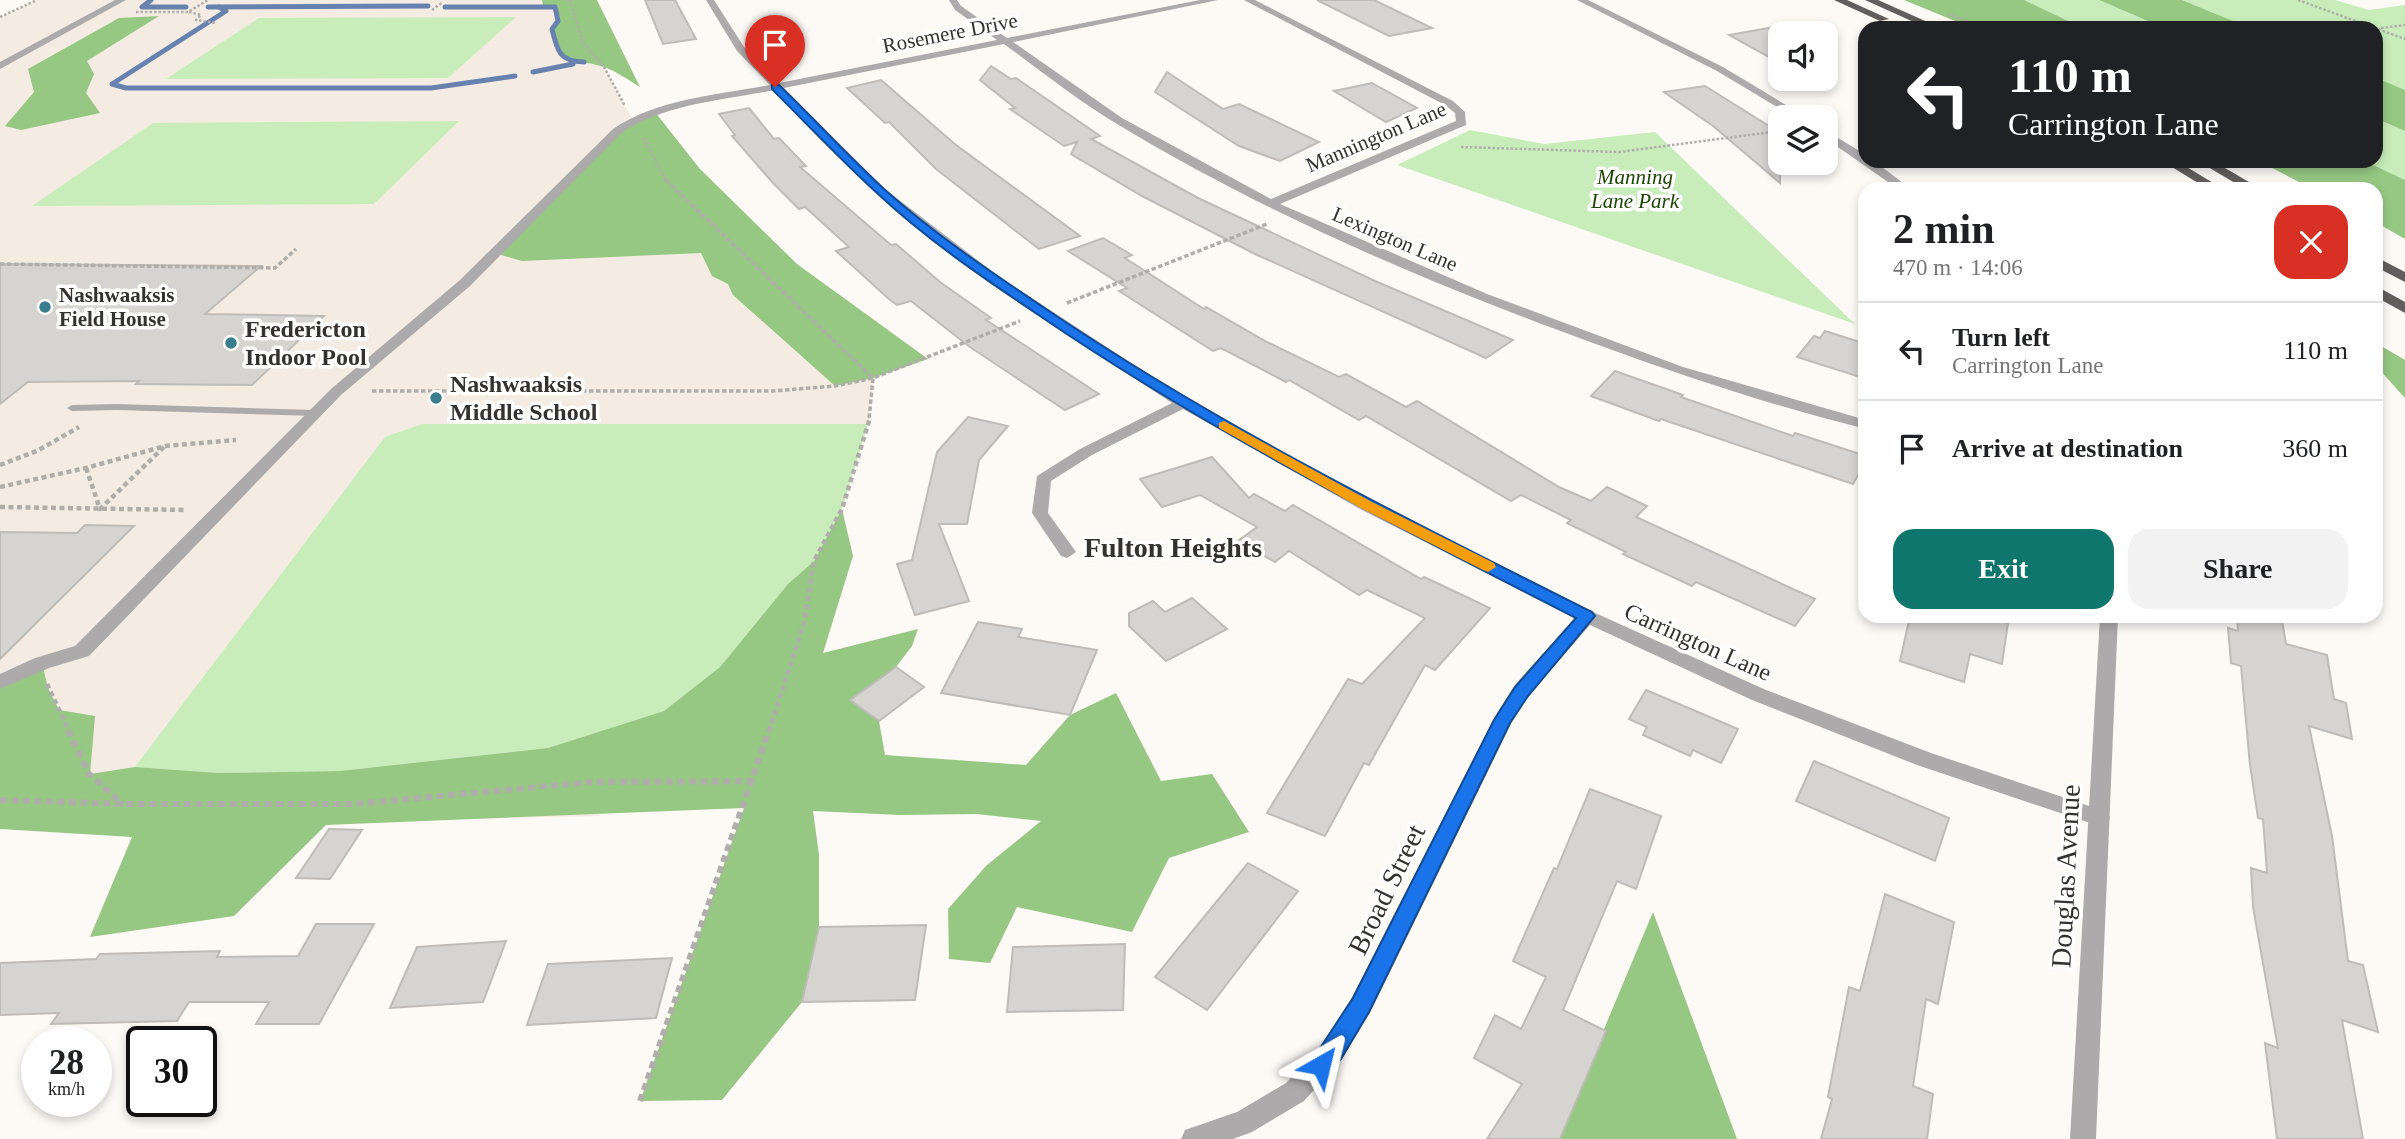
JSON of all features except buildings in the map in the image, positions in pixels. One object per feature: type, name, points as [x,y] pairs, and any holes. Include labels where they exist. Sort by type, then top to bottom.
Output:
[{"type":"highway","points":[[1839,0],[1889,21]]},
{"type":"highway","points":[[1870,0],[1920,21]]},
{"type":"highway","points":[[2180,168],[2205,182]]},
{"type":"highway","points":[[2217,168],[2242,182]]},
{"type":"highway","points":[[2383,265],[2405,278]]},
{"type":"highway","points":[[2383,295],[2405,309]]},
{"type":"street","points":[[0,66],[122,0]]},
{"type":"street","name":"Carrington Lane","points":[[710,0],[740,49],[881,191],[932,234],[1042,312],[1183,403],[1366,505],[1587,616],[1759,695],[1924,759],[2099,818]]},
{"type":"street","name":"Lexington Lane","points":[[953,0],[958,8],[1118,120],[1192,164],[1291,214],[1482,296],[1678,370],[1858,423]]},
{"type":"street","name":"Rosemere Drive","points":[[633,120],[666,109],[1214,0]]},
{"type":"street","name":"Mannington Lane","points":[[1248,0],[1449,103],[1460,112],[1462,122],[1270,204]]},
{"type":"street","points":[[1581,0],[1720,69],[1781,105]]},
{"type":"street","points":[[0,682],[42,663],[82,651],[316,413],[464,282],[617,131],[633,120]]},
{"type":"street","points":[[1838,142],[1858,156]]},
{"type":"street","points":[[1876,168],[1895,182]]},
{"type":"street","points":[[1067,552],[1040,513],[1043,479],[1086,452],[1183,403]]},
{"type":"street","name":"Broad Street","points":[[1194,1139],[1243,1122],[1295,1092],[1333,1051],[1361,1005],[1503,720],[1521,691],[1587,616]]},
{"type":"street","name":"Douglas Avenue","points":[[2083,1139],[2109,623]]},
{"type":"lane","points":[[72,408],[316,413]]},
{"type":"path","points":[[0,17],[37,0]]},
{"type":"path","points":[[188,12],[208,0]]},
{"type":"path","points":[[570,0],[583,43],[604,67],[667,182],[873,379]]},
{"type":"path","points":[[2298,0],[2358,21]]},
{"type":"path","points":[[432,10],[443,2]]},
{"type":"path","points":[[136,12],[188,12],[201,15],[196,20],[201,23],[214,23]]},
{"type":"path","points":[[2383,28],[2405,26]]},
{"type":"path","points":[[2383,30],[2405,39]]},
{"type":"path","points":[[1425,140],[1451,146],[1619,152],[1768,133]]},
{"type":"path","points":[[370,391],[773,391],[835,386],[873,379],[1291,214]]},
{"type":"path","points":[[0,264],[275,268],[296,249]]},
{"type":"path","points":[[640,1101],[754,781],[804,623],[814,561],[842,509],[868,424],[873,379]]},
{"type":"path","points":[[0,465],[37,451],[84,424]]},
{"type":"path","points":[[0,487],[86,468],[165,446],[236,440]]},
{"type":"path","points":[[100,509],[165,446]]},
{"type":"path","points":[[86,468],[100,509]]},
{"type":"path","points":[[0,508],[195,510]]},
{"type":"path","points":[[42,663],[48,688],[89,775],[123,804]]},
{"type":"path","points":[[0,800],[123,804],[354,804],[592,782],[754,781]]},
{"type":"shaded area","name":"Nashwaaksis Middle School","points":[[37,0],[570,0],[583,43],[604,67],[667,182],[873,378],[870,417],[842,509],[599,816],[0,829],[0,17]]},
{"type":"green space","points":[[542,0],[597,0],[640,87],[606,68],[563,57],[552,29],[558,21],[555,7],[543,5]]},
{"type":"green space","points":[[1904,0],[2024,0],[2068,21],[1955,21]]},
{"type":"green space","points":[[2024,0],[2099,0],[2148,21],[2068,21]]},
{"type":"green space","points":[[2099,0],[2182,0],[2233,21],[2148,21]]},
{"type":"green space","points":[[2182,0],[2335,0],[2369,10],[2405,5],[2405,90],[2383,81],[2383,21],[2232,21]]},
{"type":"green space","points":[[159,16],[87,61],[94,74],[86,93],[100,113],[21,130],[5,126],[34,92],[28,69],[119,18]]},
{"type":"green space","points":[[516,17],[448,78],[166,79],[259,18]]},
{"type":"green space","points":[[2383,81],[2405,90],[2405,131],[2383,122]]},
{"type":"green space","points":[[655,112],[700,169],[797,264],[928,359],[873,378],[835,386],[733,295],[728,284],[712,276],[701,253],[522,261],[494,253],[617,131]]},
{"type":"green space","points":[[459,121],[374,204],[32,206],[153,123]]},
{"type":"green space","points":[[2383,122],[2405,131],[2405,180],[2380,168],[2383,168]]},
{"type":"green space","name":"Manning Lane Park","points":[[1470,130],[1544,144],[1655,132],[1855,324],[1397,165]]},
{"type":"green space","points":[[2272,168],[2380,168],[2405,180],[2405,239],[2383,226],[2383,182],[2299,182]]},
{"type":"green space","points":[[2383,347],[2405,360],[2405,398],[2383,374]]},
{"type":"green space","points":[[422,424],[868,424],[842,509],[814,561],[788,584],[720,667],[664,711],[548,748],[340,771],[218,773],[135,767],[385,437]]},
{"type":"green space","points":[[842,509],[853,556],[823,653],[918,629],[912,646],[896,667],[879,721],[885,755],[1026,765],[1070,715],[1116,693],[1161,781],[1212,774],[1249,832],[1169,858],[1132,932],[1017,907],[990,963],[949,959],[948,909],[986,866],[1041,821],[976,814],[900,815],[813,811],[819,855],[819,927],[802,1002],[722,1100],[640,1101],[744,808],[326,825],[234,916],[90,937],[132,837],[0,829],[0,682],[42,663],[48,688],[59,710],[95,716],[90,774],[135,767],[218,773],[340,771],[548,748],[664,711],[720,667],[788,584],[814,561]]},
{"type":"green space","points":[[1653,912],[1737,1139],[1558,1139]]},
{"type":"waterway","points":[[151,0],[142,7],[186,7]]},
{"type":"waterway","points":[[208,7],[428,6]]},
{"type":"waterway","points":[[219,7],[226,11],[112,84],[126,88],[431,88],[515,76]]},
{"type":"waterway","points":[[445,7],[555,7],[558,21],[552,29],[558,49],[570,60],[584,62]]},
{"type":"waterway","points":[[533,72],[573,64]]},
{"type":"slow traffic","points":[[1224,426],[1366,505],[1488,567]]},
{"type":"place","name":"Nashwaaksis Field House","points":[[45,307]]},
{"type":"place","name":"Fredericton Indoor Pool","points":[[231,343]]},
{"type":"place","name":"Nashwaaksis Middle School","points":[[436,398]]},
{"type":"district","name":"Fulton Heights","points":[[1173,547]]},
{"type":"route","points":[[775,87],[881,191],[915,220],[993,279],[1071,332],[1183,403],[1366,505],[1587,616],[1521,691],[1503,720],[1361,1005],[1333,1051],[1321,1065]]}]
